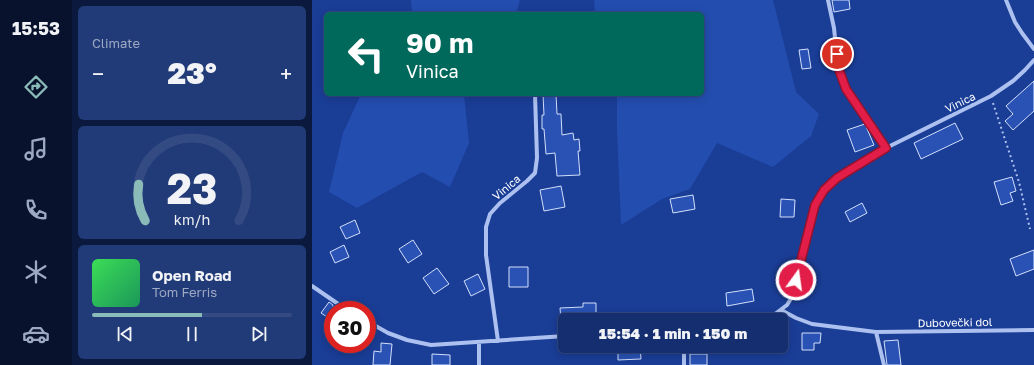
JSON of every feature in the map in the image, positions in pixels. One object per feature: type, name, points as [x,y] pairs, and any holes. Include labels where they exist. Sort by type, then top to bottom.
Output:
[{"type":"street","points":[[828,0],[834,28],[838,67],[846,89],[886,148]]},
{"type":"street","points":[[1006,0],[1015,22],[1034,50]]},
{"type":"street","name":"Vinica","points":[[776,313],[787,305],[792,296],[815,205],[824,190],[837,178],[853,167],[886,148],[991,96],[1013,82],[1034,60]]},
{"type":"street","name":"Vinica","points":[[498,341],[486,255],[486,227],[490,214],[500,202],[527,181],[535,172],[537,158],[535,96]]},
{"type":"street","points":[[312,286],[334,301]]},
{"type":"street","name":"Dubovečki dol","points":[[781,310],[812,324],[876,332],[1034,330]]},
{"type":"street","points":[[376,326],[388,333],[407,340],[431,345],[558,337]]},
{"type":"street","points":[[876,332],[884,365]]},
{"type":"street","points":[[479,342],[479,365]]},
{"type":"street","points":[[684,353],[684,365]]},
{"type":"path","points":[[991,96],[1019,182],[1030,229]]},
{"type":"shaded area","points":[[411,0],[520,0],[517,12],[412,12]]},
{"type":"shaded area","points":[[594,0],[773,0],[796,92],[819,114],[811,136],[773,167],[717,143],[690,189],[662,199],[621,225],[617,96],[704,96],[704,12],[595,12]]},
{"type":"shaded area","points":[[360,96],[464,96],[469,143],[450,187],[422,172],[357,208],[329,192],[343,133]]},
{"type":"building","points":[[832,0],[849,0],[850,9],[834,12]]},
{"type":"building","points":[[808,49],[811,68],[802,69],[799,50]]},
{"type":"building","points":[[1034,81],[1034,111],[1013,130],[1005,121],[1013,114],[1006,106]]},
{"type":"building","points":[[543,96],[556,96],[557,114],[561,114],[562,135],[573,133],[574,140],[579,139],[580,151],[578,151],[580,175],[557,176],[555,153],[546,154],[544,129],[542,129],[542,115],[544,115]]},
{"type":"building","points":[[955,123],[963,139],[921,159],[914,143]]},
{"type":"building","points":[[865,124],[874,145],[855,152],[847,130]]},
{"type":"building","points":[[1012,177],[1016,191],[1010,193],[1013,201],[1001,205],[994,182]]},
{"type":"building","points":[[561,186],[565,207],[544,211],[540,190]]},
{"type":"building","points":[[693,195],[695,209],[673,213],[670,199]]},
{"type":"building","points":[[781,199],[795,200],[794,217],[780,217]]},
{"type":"building","points":[[862,203],[867,213],[850,222],[845,212]]},
{"type":"building","points":[[355,220],[360,233],[346,239],[340,227]]},
{"type":"building","points":[[413,240],[422,254],[408,263],[399,249]]},
{"type":"building","points":[[344,245],[349,257],[335,263],[330,252]]},
{"type":"building","points":[[1034,250],[1034,269],[1016,276],[1010,259]]},
{"type":"building","points":[[509,267],[528,267],[528,287],[509,287]]},
{"type":"building","points":[[437,268],[449,284],[434,294],[423,278]]},
{"type":"building","points":[[478,274],[485,289],[471,296],[464,281]]},
{"type":"building","points":[[752,289],[754,301],[727,306],[726,293]]},
{"type":"building","points":[[583,303],[596,303],[596,313],[560,313],[560,308],[583,307]]},
{"type":"building","points":[[802,333],[821,333],[820,343],[814,343],[814,350],[802,350]]},
{"type":"building","points":[[898,340],[901,365],[887,365],[884,341]]},
{"type":"building","points":[[381,343],[392,344],[390,365],[373,365],[374,353],[376,353],[376,351],[381,352]]},
{"type":"building","points":[[618,353],[641,353],[641,359],[618,360]]},
{"type":"building","points":[[432,354],[450,355],[450,365],[432,365]]},
{"type":"building","points":[[690,354],[707,354],[707,365],[690,365]]},
{"type":"route","points":[[796,280],[815,205],[824,190],[837,178],[853,167],[886,148],[846,89],[838,67],[837,54]]}]
